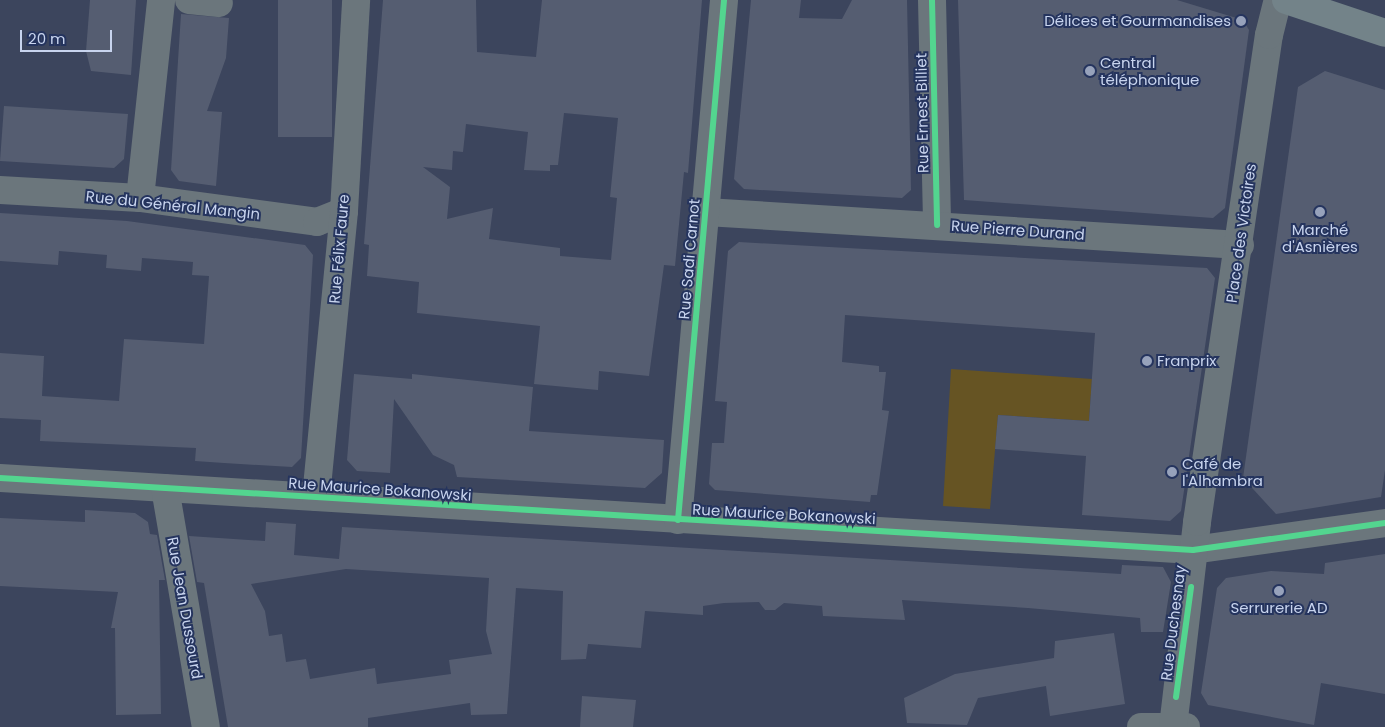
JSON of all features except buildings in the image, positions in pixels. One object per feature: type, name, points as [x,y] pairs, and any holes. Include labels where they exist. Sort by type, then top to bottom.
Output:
[{"type":"main road","points":[[1286,0],[1385,33]]},
{"type":"street","points":[[140,198],[161,0]]},
{"type":"street","points":[[189,0],[219,3]]},
{"type":"street","name":"Rue Félix Faure","points":[[316,497],[344,211],[356,0]]},
{"type":"street","name":"Rue Sadi Carnot","points":[[678,520],[724,0]]},
{"type":"street","name":"Rue Ernest Billiet","points":[[932,0],[937,225]]},
{"type":"street","name":"Place des Victoires","points":[[1205,467],[1240,245],[1269,35],[1278,0]]},
{"type":"street","name":"Rue du Général Mangin","points":[[0,190],[140,198],[317,222],[344,211]]},
{"type":"street","name":"Rue Pierre Durand","points":[[706,212],[1240,245]]},
{"type":"street","name":"Rue Duchesnay","points":[[1173,727],[1193,550],[1205,467]]},
{"type":"street","name":"Rue Maurice Bokanowski","points":[[0,478],[1193,550],[1385,524]]},
{"type":"street","name":"Rue Jean Dussourd","points":[[165,488],[206,727]]},
{"type":"street","points":[[1141,727],[1186,727]]},
{"type":"shaded area","points":[[951,369],[1092,379],[1089,421],[998,415],[990,509],[943,506]]},
{"type":"cycle path","points":[[678,520],[724,0]]},
{"type":"cycle path","points":[[932,0],[937,225]]},
{"type":"cycle path","points":[[0,478],[1193,550],[1385,523]]},
{"type":"cycle path","points":[[1176,697],[1191,587]]},
{"type":"place","name":"Délices et Gourmandises","points":[[1241,21]]},
{"type":"place","name":"Central téléphonique","points":[[1090,71]]},
{"type":"place","name":"Marché d'Asnières","points":[[1320,212]]},
{"type":"place","name":"Franprix","points":[[1147,361]]},
{"type":"place","name":"Café de l'Alhambra","points":[[1172,472]]},
{"type":"place","name":"Serrurerie AD","points":[[1279,591]]}]
